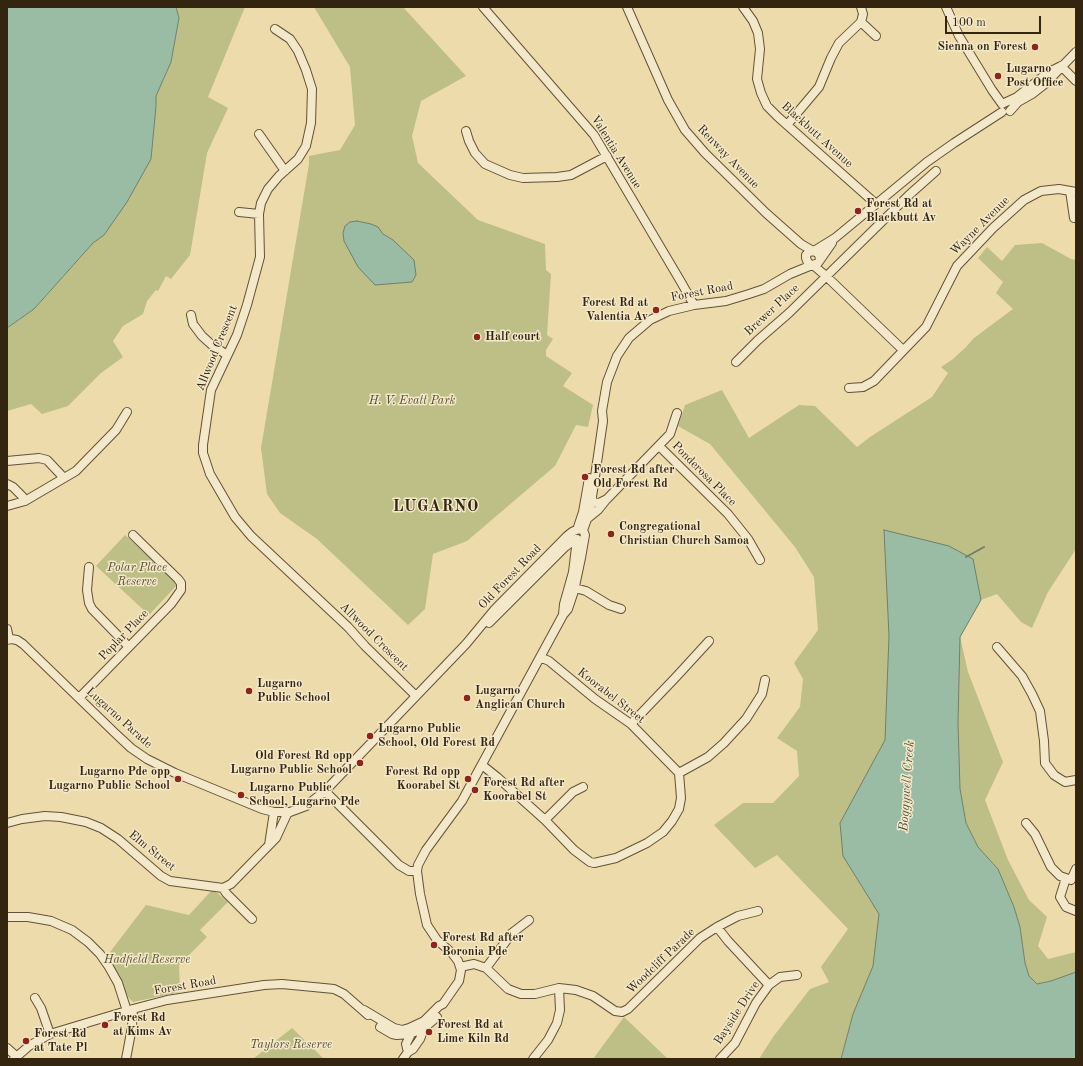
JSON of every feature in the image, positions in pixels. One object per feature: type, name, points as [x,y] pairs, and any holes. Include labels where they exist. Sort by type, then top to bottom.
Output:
[{"type":"street","name":"Valentia Avenue","points":[[483,7],[594,135],[694,305]]},
{"type":"street","name":"Renway Avenue","points":[[626,7],[668,100],[685,130],[705,154],[810,254]]},
{"type":"street","name":"Blackbutt Avenue","points":[[743,7],[753,21],[758,33],[760,49],[757,79],[761,93],[772,112],[876,204]]},
{"type":"street","points":[[787,125],[820,87],[830,58],[839,43],[861,22],[863,14],[861,7]]},
{"type":"street","points":[[946,7],[959,36],[992,90],[1005,107]]},
{"type":"street","points":[[861,22],[876,36]]},
{"type":"street","name":"Allwood Crescent","points":[[275,29],[290,39],[298,51],[312,89],[311,123],[306,146],[298,159],[279,176],[268,189],[261,203],[259,214],[260,257],[240,327],[211,390],[202,445],[203,453],[210,474],[235,517],[251,536],[348,627],[364,646],[416,696]]},
{"type":"street","name":"Forest Road","points":[[790,274],[810,254],[836,238],[936,156],[1005,107],[1032,94],[1042,87],[1076,52]]},
{"type":"street","points":[[1062,66],[1076,81]]},
{"type":"street","points":[[466,131],[475,153],[484,164],[493,169],[523,178],[571,175],[607,156]]},
{"type":"street","points":[[259,134],[285,171]]},
{"type":"street","points":[[826,276],[909,195],[936,172]]},
{"type":"street","name":"Wayne Avenue","points":[[849,388],[863,387],[874,381],[926,327],[957,266],[993,228],[1024,200],[1040,191],[1059,189],[1073,192],[1074,218]]},
{"type":"street","points":[[239,212],[259,214]]},
{"type":"street","name":"Forest Road","points":[[417,871],[423,854],[459,805],[563,614],[570,605],[581,563],[579,534],[587,519],[597,421],[602,411],[612,366],[619,352],[629,338],[645,324],[656,317],[669,311],[694,305],[726,301],[770,286],[790,274],[816,263],[836,238]]},
{"type":"street","points":[[816,263],[819,254],[810,254],[808,262],[816,263],[826,276],[903,350]]},
{"type":"street","name":"Brewer Place","points":[[736,362],[826,276]]},
{"type":"street","points":[[191,315],[193,324],[202,336],[227,355]]},
{"type":"street","points":[[7,506],[25,501],[76,471],[116,430],[127,412]]},
{"type":"street","name":"Ponderosa Place","points":[[587,519],[598,510],[670,434],[677,413]]},
{"type":"street","name":"Ponderosa Place","points":[[659,446],[728,514],[748,539],[760,560]]},
{"type":"street","points":[[7,461],[39,458],[47,460],[64,478]]},
{"type":"street","points":[[7,484],[13,487],[25,501]]},
{"type":"street","points":[[588,502],[601,502],[607,499]]},
{"type":"street","name":"Forest Road","points":[[563,614],[564,604],[573,572],[583,512],[588,502]]},
{"type":"street","name":"Old Forest Road","points":[[466,644],[500,614],[562,549],[579,534]]},
{"type":"street","name":"Old Forest Road","points":[[274,812],[288,812],[306,806],[325,791],[466,644],[495,609],[567,536],[579,534]]},
{"type":"street","name":"Poplar Place","points":[[79,698],[176,599],[184,587],[178,579],[133,535]]},
{"type":"street","name":"Old Forest Road","points":[[562,549],[569,550],[575,554]]},
{"type":"street","points":[[89,567],[87,590],[89,603],[92,609],[129,647]]},
{"type":"street","points":[[575,588],[588,592],[609,605],[621,609]]},
{"type":"street","points":[[7,629],[8,640]]},
{"type":"street","name":"Lugarno Parade","points":[[8,640],[17,640],[23,644],[131,748],[156,764],[220,792],[274,812]]},
{"type":"street","points":[[630,724],[709,641]]},
{"type":"street","points":[[997,647],[1022,676],[1040,711],[1045,763],[1054,775],[1064,782],[1076,780]]},
{"type":"street","name":"Koorabel Street","points":[[540,657],[549,661],[595,699],[630,724],[679,773]]},
{"type":"street","points":[[482,765],[545,820],[574,850],[590,862],[594,863],[609,860],[647,843],[668,827],[679,809],[681,798],[679,773],[708,757],[724,743],[756,705],[762,694],[765,680]]},
{"type":"street","points":[[545,820],[573,792],[583,787]]},
{"type":"street","points":[[325,791],[401,867],[409,871],[417,871],[424,912],[429,929],[436,940],[457,958],[460,967],[474,964],[486,968],[508,989],[521,994],[535,994],[560,988],[560,1010],[555,1028],[548,1040],[533,1059]]},
{"type":"street","points":[[269,845],[274,812]]},
{"type":"street","points":[[252,919],[226,893],[223,888],[231,884],[276,838],[288,812]]},
{"type":"street","name":"Elm Street","points":[[7,823],[22,819],[46,816],[62,817],[86,822],[101,828],[118,839],[160,876],[170,881],[223,888]]},
{"type":"street","points":[[1026,823],[1035,834],[1050,867],[1060,876],[1071,880],[1076,869]]},
{"type":"street","points":[[1066,878],[1060,897],[1066,907],[1076,911]]},
{"type":"street","name":"Woodcliff Parade","points":[[560,988],[583,991],[615,1011],[626,1011],[700,938],[738,916],[758,911]]},
{"type":"street","points":[[7,917],[28,917],[51,921],[72,930],[88,942],[100,954],[110,967],[130,1010],[132,1027],[126,1059]]},
{"type":"street","points":[[486,968],[512,933],[529,920]]},
{"type":"street","points":[[717,927],[728,941],[770,985]]},
{"type":"street","name":"Forest Road","points":[[15,1058],[32,1044],[50,1034],[130,1010],[167,1000],[278,984],[334,989],[344,994],[364,1010],[394,1028],[402,1030],[432,1022],[439,1015],[443,1009],[443,1004],[459,981],[461,974],[460,967]]},
{"type":"street","name":"Bayside Drive","points":[[720,1059],[734,1043],[756,1003],[770,985],[780,977],[797,975]]},
{"type":"street","points":[[35,998],[42,1008],[50,1034]]},
{"type":"street","name":"Forest Road","points":[[364,1010],[372,1020],[392,1034],[411,1034],[420,1026]]},
{"type":"street","points":[[403,1059],[420,1039],[420,1026]]},
{"type":"street","points":[[408,1052],[406,1044],[411,1034]]},
{"type":"street","points":[[7,1048],[15,1058]]},
{"type":"green space","points":[[176,7],[245,7],[208,97],[228,108],[207,153],[190,255],[171,279],[166,276],[158,291],[156,290],[147,301],[143,314],[123,326],[113,341],[123,357],[101,373],[68,406],[42,414],[31,404],[7,411],[7,328],[34,309],[93,243],[104,235],[151,159],[156,96],[171,62],[179,18]]},
{"type":"green space","name":"H. V. Evatt Park","points":[[314,7],[403,7],[466,76],[421,101],[412,136],[418,163],[478,220],[545,244],[546,270],[551,274],[547,335],[553,339],[546,350],[546,356],[572,373],[563,386],[593,405],[588,427],[576,425],[555,466],[467,541],[433,554],[425,609],[408,625],[317,539],[280,513],[267,494],[261,448],[309,164],[309,156],[340,150],[355,125],[350,67]]},
{"type":"green space","points":[[1042,243],[1071,259],[1076,260],[1076,549],[1048,592],[1032,628],[1021,622],[997,594],[981,600],[960,637],[968,672],[1003,762],[985,800],[1008,860],[1029,900],[1047,917],[1038,946],[1048,959],[1076,952],[1076,972],[1051,981],[1036,984],[1029,976],[1025,963],[1020,927],[1014,907],[998,869],[978,847],[966,823],[960,789],[958,723],[895,926],[853,1014],[841,1059],[759,1059],[773,1037],[810,989],[829,982],[821,967],[848,929],[777,855],[755,868],[714,825],[743,803],[773,803],[799,776],[797,751],[777,738],[800,707],[803,679],[794,663],[818,630],[814,577],[795,547],[710,444],[678,426],[685,405],[722,390],[749,438],[799,405],[815,406],[857,447],[932,397],[948,373],[941,367],[953,359],[974,338],[1013,309],[996,293],[1003,282],[978,258],[987,247],[1002,261],[1015,245]]},
{"type":"green space","name":"Polar Place Reserve","points":[[125,535],[178,584],[149,615],[96,566]]},
{"type":"green space","name":"Hadfield Reserve","points":[[211,891],[216,892],[228,902],[200,930],[207,937],[179,965],[180,992],[133,1002],[128,997],[107,956],[146,905],[189,915]]},
{"type":"green space","points":[[624,1017],[668,1059],[593,1059]]},
{"type":"green space","name":"Taylors Reserve","points":[[292,1028],[324,1059],[253,1059]]},
{"type":"water","points":[[7,7],[176,7],[179,18],[171,62],[156,96],[151,159],[127,202],[104,235],[93,243],[34,309],[7,328]]},
{"type":"water","points":[[357,221],[378,227],[383,234],[393,240],[414,260],[416,275],[412,282],[375,285],[358,267],[344,241],[343,233],[345,226],[350,222]]},
{"type":"water","points":[[884,530],[949,546],[973,559],[981,600],[960,637],[958,723],[960,789],[966,823],[978,847],[998,869],[1014,907],[1020,927],[1025,963],[1029,976],[1037,984],[1051,981],[1076,972],[1076,1059],[841,1059],[853,1014],[873,966],[879,914],[843,856],[840,823],[885,740],[889,636]]},
{"type":"waterway","name":"Boggywell Creek","points":[[966,557],[984,547]]},
{"type":"place","name":"Sienna on Forest","points":[[1035,47]]},
{"type":"place","name":"Lugarno Post Office","points":[[998,76]]},
{"type":"place","name":"Forest Rd at Blackbutt Av","points":[[858,211]]},
{"type":"place","name":"Forest Rd at Valentia Av","points":[[656,310]]},
{"type":"place","name":"Half court","points":[[477,337]]},
{"type":"place","name":"Forest Rd after Old Forest Rd","points":[[585,477]]},
{"type":"place","name":"Congregational Christian Church Samoa","points":[[611,534]]},
{"type":"place","name":"Lugarno Public School","points":[[249,691]]},
{"type":"place","name":"Lugarno Anglican Church","points":[[467,698]]},
{"type":"place","name":"Lugarno Public School, Old Forest Rd","points":[[370,736]]},
{"type":"place","name":"Old Forest Rd opp Lugarno Public School","points":[[360,763]]},
{"type":"place","name":"Lugarno Pde opp Lugarno Public School","points":[[178,779]]},
{"type":"place","name":"Forest Rd opp Koorabel St","points":[[468,779]]},
{"type":"place","name":"Forest Rd after Koorabel St","points":[[475,790]]},
{"type":"place","name":"Lugarno Public School, Lugarno Pde","points":[[241,795]]},
{"type":"place","name":"Forest Rd after Boronia Pde","points":[[434,945]]},
{"type":"place","name":"Forest Rd at Kims Av","points":[[105,1025]]},
{"type":"place","name":"Forest Rd at Lime Kiln Rd","points":[[429,1032]]},
{"type":"place","name":"Forest Rd at Tate Pl","points":[[26,1041]]},
{"type":"district","name":"LUGARNO","points":[[436,507]]}]
